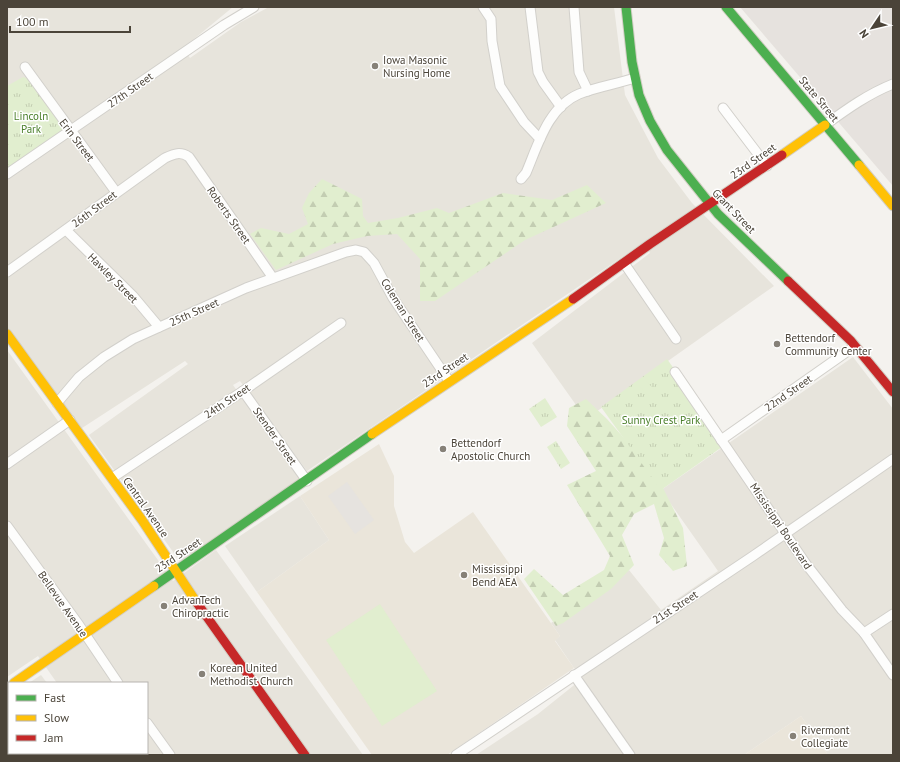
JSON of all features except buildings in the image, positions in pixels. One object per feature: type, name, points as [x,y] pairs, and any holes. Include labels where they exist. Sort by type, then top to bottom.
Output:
[{"type":"street","name":"27th Street","points":[[7,174],[71,132],[224,25],[254,7]]},
{"type":"street","points":[[483,7],[490,20],[500,86],[524,122],[540,139]]},
{"type":"street","points":[[530,7],[538,72],[543,82],[561,107]]},
{"type":"street","points":[[574,7],[579,72],[588,91]]},
{"type":"street","name":"Grant Street","points":[[626,7],[634,78],[643,106],[656,132],[710,205],[855,346],[893,392]]},
{"type":"street","name":"State Street","points":[[726,7],[893,206]]},
{"type":"street","name":"Erin Street","points":[[25,68],[116,192]]},
{"type":"street","points":[[521,179],[526,173],[551,117],[561,107],[577,95],[634,78]]},
{"type":"street","name":"23rd Street","points":[[15,682],[449,381],[767,166],[855,103],[876,91],[893,84]]},
{"type":"street","points":[[723,108],[767,166]]},
{"type":"street","name":"26th Street","points":[[7,272],[164,158],[184,153]]},
{"type":"street","name":"Roberts Street","points":[[184,153],[189,157],[273,278]]},
{"type":"street","name":"Hawley Street","points":[[66,230],[133,296],[159,327]]},
{"type":"street","name":"25th Street","points":[[57,403],[79,377],[104,357],[133,339],[246,288],[349,252]]},
{"type":"street","name":"Coleman Street","points":[[349,252],[364,252],[374,263],[393,298],[449,381]]},
{"type":"street","points":[[624,263],[676,339]]},
{"type":"street","name":"24th Street","points":[[112,478],[243,391],[341,323]]},
{"type":"street","name":"Central Avenue","points":[[7,334],[142,520],[175,572],[305,755]]},
{"type":"street","name":"22nd Street","points":[[721,440],[855,346]]},
{"type":"street","name":"Mississippi Boulevard","points":[[675,372],[822,584],[864,633],[893,675]]},
{"type":"street","name":"Stender Street","points":[[243,391],[307,481]]},
{"type":"street","points":[[7,464],[70,420]]},
{"type":"street","name":"21st Street","points":[[456,755],[893,459]]},
{"type":"street","name":"Bellevue Avenue","points":[[7,526],[117,682]]},
{"type":"street","points":[[864,633],[893,614]]},
{"type":"street","points":[[574,675],[630,755]]},
{"type":"street","points":[[148,724],[170,755]]},
{"type":"shaded area","points":[[7,7],[233,7],[183,48],[190,58],[241,22],[269,7],[614,7],[625,95],[658,158],[692,203],[774,286],[586,419],[532,343],[650,253],[644,242],[307,471],[240,381],[233,385],[300,478],[181,563],[89,435],[188,364],[185,361],[79,430],[7,329]]},
{"type":"shaded area","points":[[740,7],[893,7],[893,186]]},
{"type":"shaded area","points":[[7,350],[173,581],[216,550],[363,755],[107,755],[148,754],[148,682],[56,682],[38,656],[7,677]]},
{"type":"shaded area","points":[[853,357],[893,409],[893,755],[828,755],[801,716],[744,755],[476,755],[538,714],[583,678],[574,668],[555,640],[560,636],[551,623],[629,570],[661,610],[718,571],[661,490]]},
{"type":"shaded area","points":[[379,444],[394,476],[394,506],[405,542],[414,553],[473,512],[560,636],[555,641],[574,668],[447,755],[372,755],[257,592],[329,540],[300,496]]},
{"type":"shaded area","points":[[347,482],[374,520],[355,534],[328,496]]},
{"type":"shaded area","points":[[300,496],[329,540],[257,592],[225,546]]},
{"type":"shaded area","points":[[41,675],[46,682],[30,682]]},
{"type":"shaded area","name":"Rivermont Collegiate","points":[[801,716],[828,755],[744,755]]},
{"type":"shaded area","points":[[7,731],[8,754],[97,755],[7,755]]},
{"type":"green space","name":"Lincoln Park","points":[[23,77],[29,79],[63,125],[62,131],[7,169],[7,86]]},
{"type":"green space","points":[[322,179],[362,199],[363,216],[368,223],[398,218],[437,208],[449,213],[503,193],[552,200],[587,185],[606,203],[525,240],[435,301],[420,301],[420,259],[397,234],[367,236],[333,244],[276,270],[250,234],[261,228],[289,234],[308,224],[302,208],[309,193]]},
{"type":"green space","name":"Sunny Crest Park","points":[[667,359],[720,433],[722,447],[661,490],[601,407]]},
{"type":"green space","points":[[645,379],[656,392],[650,398],[639,385]]},
{"type":"green space","points":[[545,398],[557,417],[541,427],[529,409]]},
{"type":"green space","points":[[586,399],[607,419],[656,474],[683,528],[687,566],[673,571],[659,555],[664,538],[654,504],[634,514],[622,535],[634,565],[611,589],[563,623],[556,626],[524,579],[534,569],[563,595],[604,570],[610,556],[567,485],[596,471],[567,426],[569,408]]},
{"type":"green space","points":[[556,441],[570,463],[561,469],[547,447]]},
{"type":"green space","points":[[380,604],[437,691],[382,726],[326,640]]},
{"type":"traffic: fast","points":[[626,7],[632,62],[639,95],[650,121],[667,150],[718,214],[788,281]]},
{"type":"traffic: fast","points":[[726,7],[859,165]]},
{"type":"traffic: fast","points":[[154,586],[372,434]]},
{"type":"traffic: slow","points":[[782,155],[825,125]]},
{"type":"traffic: slow","points":[[859,165],[893,206]]},
{"type":"traffic: slow","points":[[372,434],[573,299]]},
{"type":"traffic: slow","points":[[7,334],[142,520],[197,603]]},
{"type":"traffic: slow","points":[[15,682],[154,586]]},
{"type":"traffic: jam","points":[[573,299],[650,244],[782,155]]},
{"type":"traffic: jam","points":[[788,281],[851,341],[893,392]]},
{"type":"traffic: jam","points":[[197,603],[305,755]]},
{"type":"place","name":"Iowa Masonic Nursing Home","points":[[375,66]]},
{"type":"place","name":"Bettendorf Community Center","points":[[777,344]]},
{"type":"place","name":"Bettendorf Apostolic Church","points":[[443,449]]},
{"type":"place","name":"Mississippi Bend AEA","points":[[464,575]]},
{"type":"place","name":"AdvanTech Chiropractic","points":[[164,606]]},
{"type":"place","name":"Korean United Methodist Church","points":[[202,674]]},
{"type":"place","name":"Rivermont Collegiate","points":[[793,736]]}]
